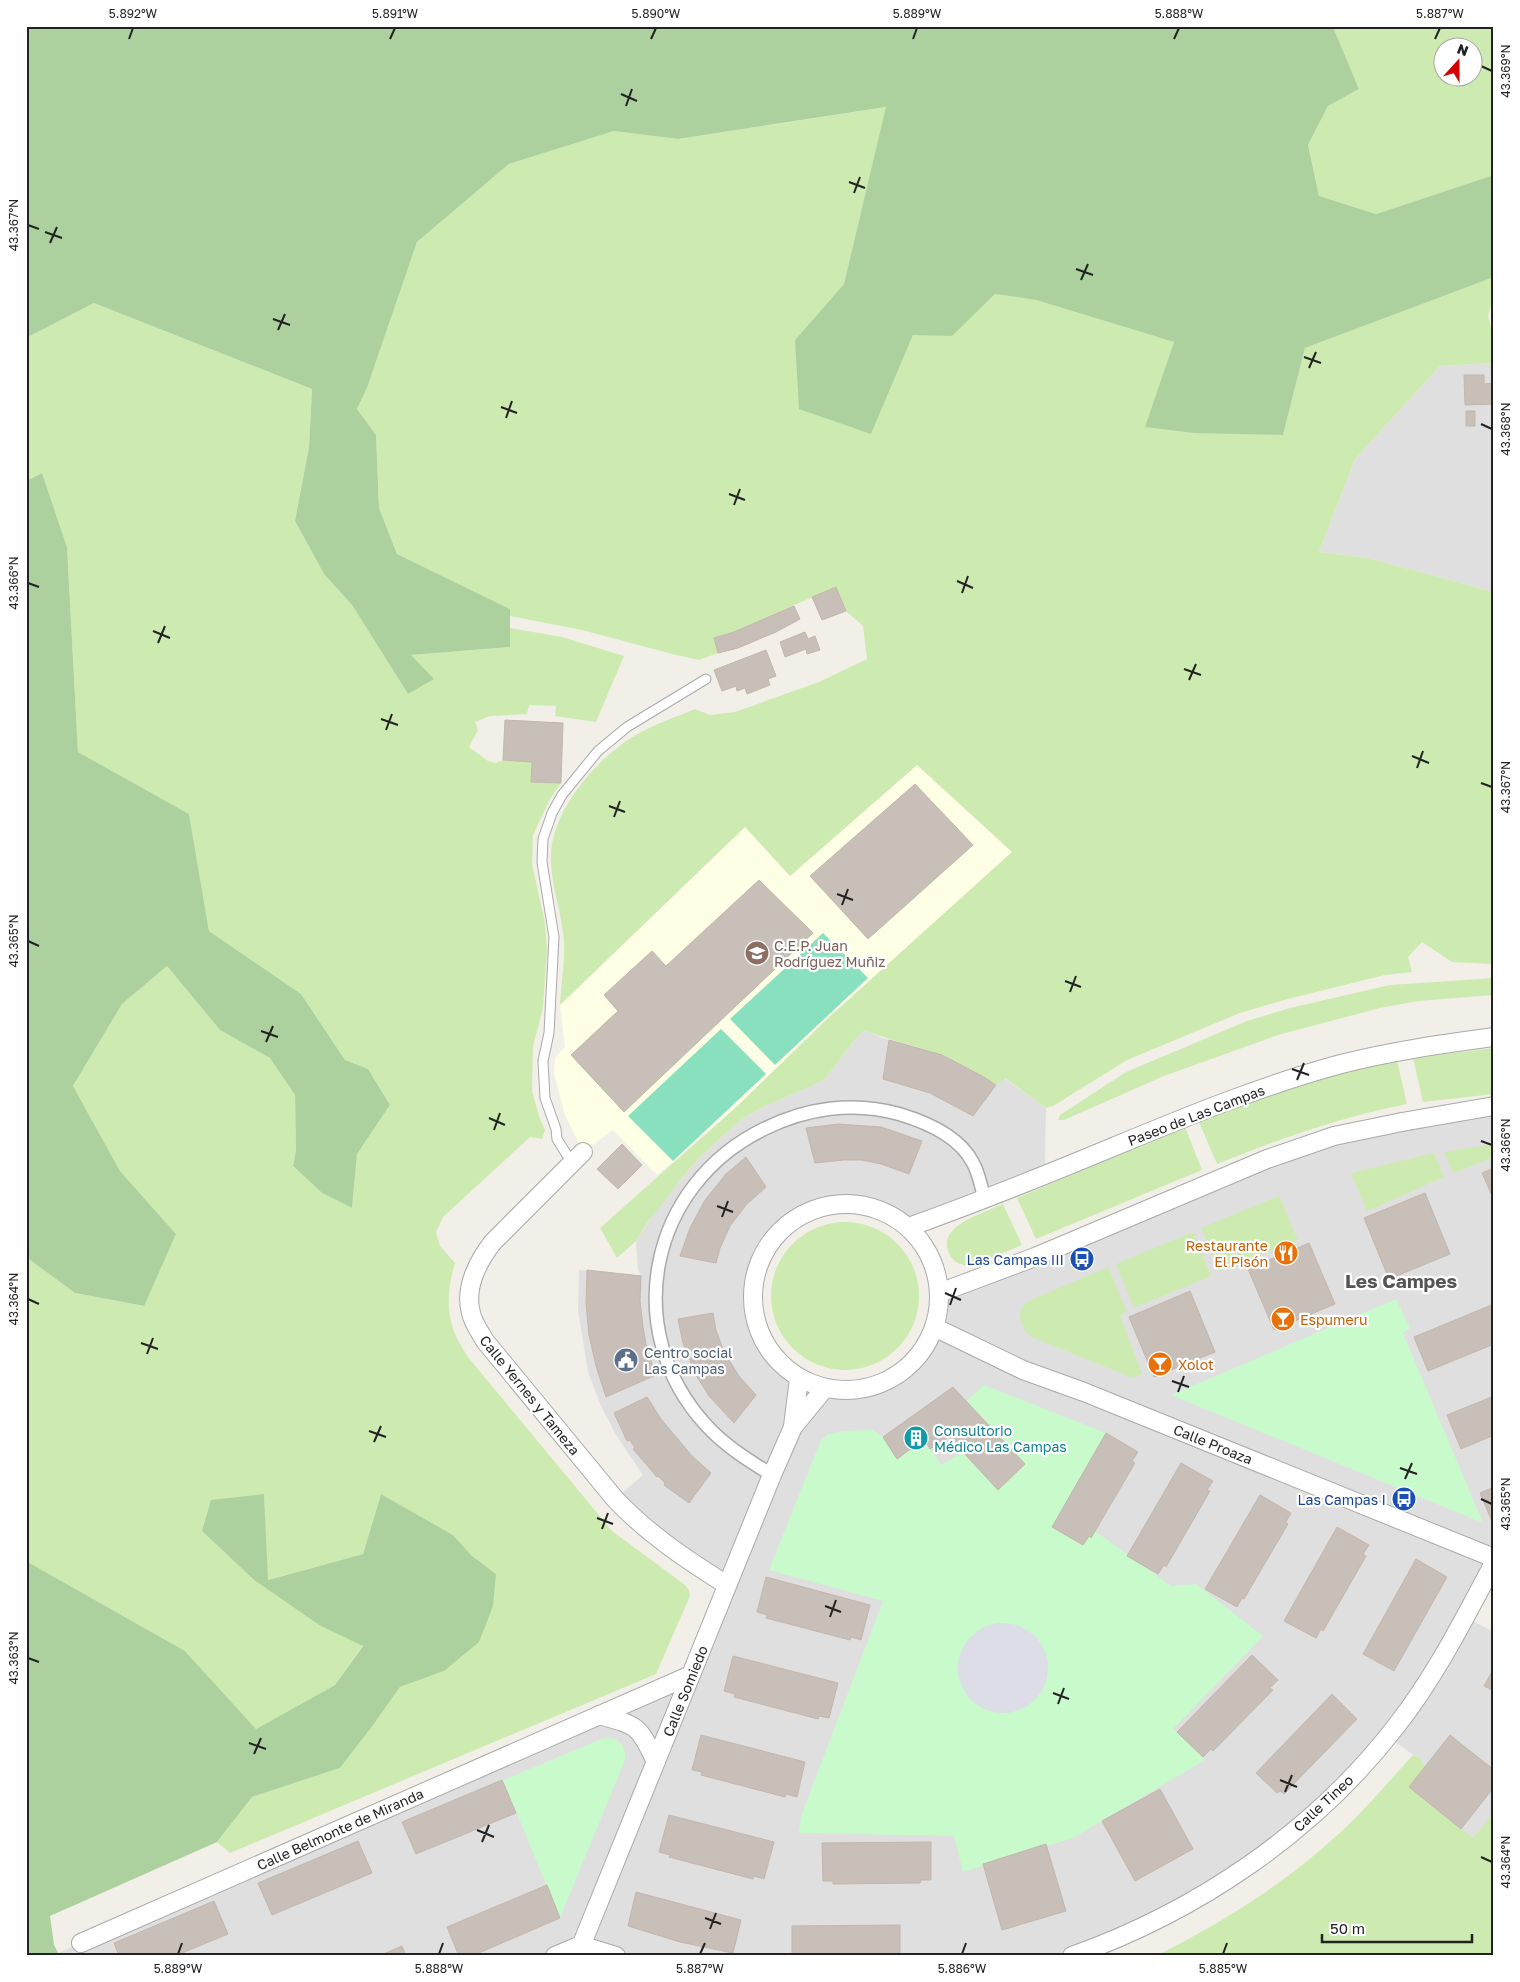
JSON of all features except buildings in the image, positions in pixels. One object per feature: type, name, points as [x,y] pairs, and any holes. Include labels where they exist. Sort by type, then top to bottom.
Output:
[{"type":"street","name":"Paseo de Las Campas","points":[[909,1227],[984,1199],[1189,1115],[1273,1086],[1341,1064],[1429,1046],[1494,1037]]},
{"type":"street","points":[[939,1292],[1035,1258],[1267,1159],[1334,1136],[1410,1120],[1494,1106]]},
{"type":"street","points":[[772,1475],[745,1459],[725,1444],[705,1424],[674,1378],[664,1353],[658,1326],[656,1277],[661,1252],[673,1217],[692,1187],[724,1154],[747,1138],[776,1123],[806,1112],[856,1108],[883,1110],[907,1117],[930,1125],[952,1140],[965,1151],[974,1163],[984,1199]]},
{"type":"street","name":"Calle Yernes y Tameza","points":[[577,1158],[493,1242],[482,1256],[471,1284],[470,1311],[485,1341],[615,1499],[634,1519],[660,1541],[728,1585]]},
{"type":"street","points":[[842,1203],[863,1205],[882,1211],[909,1227],[922,1242],[932,1260],[937,1275],[939,1292],[934,1327],[924,1347],[911,1364],[885,1383],[850,1390],[825,1388],[799,1378],[776,1358],[764,1342],[754,1312],[753,1282],[759,1260],[769,1243],[783,1227],[801,1214],[842,1203]]},
{"type":"street","name":"Calle Proaza","points":[[934,1327],[1023,1370],[1093,1396],[1494,1558]]},
{"type":"street","name":"Calle Somiedo","points":[[793,1427],[799,1378]]},
{"type":"street","name":"Calle Somiedo","points":[[579,1950],[793,1427],[825,1388]]},
{"type":"street","name":"Calle Tineo","points":[[1072,1956],[1121,1937],[1187,1905],[1272,1849],[1325,1804],[1374,1753],[1413,1703],[1440,1662],[1494,1563]]},
{"type":"street","name":"Calle Belmonte de Miranda","points":[[81,1943],[691,1675]]},
{"type":"street","points":[[599,1715],[631,1723],[642,1734],[656,1762]]},
{"type":"street","points":[[554,1956],[579,1950],[616,1956]]},
{"type":"lane","points":[[577,1158],[557,1139],[556,1130],[545,1098],[543,1061],[549,1033],[554,937],[542,862],[543,838],[552,813],[562,795],[598,751],[627,727],[706,680]]},
{"type":"shaded area","points":[[1494,363],[1494,592],[1368,558],[1319,552],[1355,459],[1440,366]]},
{"type":"shaded area","name":"C.E.P. Juan Rodríguez Muñiz","points":[[917,765],[1012,852],[827,1019],[734,1109],[657,1175],[613,1130],[583,1152],[565,1115],[554,1074],[555,1058],[565,1047],[560,1005],[745,827],[790,876]]},
{"type":"shaded area","points":[[865,1030],[882,1038],[942,1055],[996,1085],[1004,1078],[1046,1108],[1045,1169],[913,1221],[881,1205],[856,1199],[815,1202],[780,1225],[759,1251],[751,1272],[748,1304],[758,1336],[772,1360],[794,1380],[831,1392],[864,1393],[888,1388],[914,1368],[934,1342],[942,1319],[945,1295],[1289,1155],[1494,1107],[1494,1562],[1465,1617],[1494,1632],[1494,1813],[1473,1839],[1409,1787],[1419,1757],[1413,1755],[1389,1737],[1248,1867],[1075,1956],[60,1956],[58,1953],[692,1675],[728,1585],[615,1499],[643,1475],[615,1433],[601,1406],[588,1372],[578,1310],[579,1270],[641,1275],[638,1270],[636,1241],[662,1202],[701,1156],[742,1119],[761,1108],[825,1079],[853,1042]]},
{"type":"shaded area","points":[[1003,1623],[1020,1627],[1035,1636],[1044,1651],[1048,1668],[1044,1685],[1035,1700],[1020,1709],[1003,1713],[986,1709],[971,1700],[962,1685],[958,1668],[962,1651],[971,1636],[986,1627]]},
{"type":"green space","points":[[26,26],[1330,26],[1333,27],[1359,89],[1328,106],[1308,145],[1319,196],[1376,214],[1494,175],[1494,277],[1305,348],[1283,435],[1194,433],[1145,427],[1174,342],[1036,300],[995,294],[952,336],[913,335],[871,434],[799,409],[795,340],[844,284],[886,107],[678,139],[614,131],[509,164],[417,242],[367,388],[357,409],[376,435],[379,508],[397,554],[510,609],[510,647],[411,655],[434,679],[408,694],[352,605],[324,574],[295,521],[309,447],[312,389],[94,303],[26,338]]},
{"type":"green space","points":[[1330,26],[1494,26],[1494,175],[1376,214],[1319,196],[1308,145],[1328,106],[1359,89],[1333,27]]},
{"type":"green space","points":[[887,107],[844,284],[795,340],[871,433],[913,335],[952,335],[995,294],[1036,300],[1174,342],[1146,427],[1283,435],[1305,348],[1494,277],[1494,294],[1488,316],[1494,339],[1494,363],[1440,366],[1355,459],[1319,552],[1368,558],[1494,592],[1494,964],[1452,962],[1422,942],[1408,957],[1412,972],[1385,975],[1240,1013],[1127,1060],[1053,1106],[1046,1108],[1005,1078],[996,1085],[970,1069],[942,1056],[865,1030],[853,1042],[825,1079],[761,1108],[742,1119],[701,1156],[648,1222],[636,1241],[617,1258],[600,1228],[734,1109],[827,1019],[1012,852],[917,765],[790,876],[745,827],[560,1005],[564,941],[552,872],[552,844],[557,825],[577,789],[605,758],[621,745],[658,724],[695,709],[710,715],[735,712],[819,682],[867,659],[863,626],[846,611],[835,587],[734,632],[714,638],[718,653],[699,660],[582,630],[510,616],[510,609],[397,554],[379,508],[376,435],[357,409],[367,388],[417,242],[509,164],[614,131],[678,139]]},
{"type":"green space","points":[[94,303],[312,389],[309,447],[295,521],[324,574],[352,605],[408,694],[411,655],[510,647],[510,628],[562,637],[624,656],[596,722],[555,716],[556,706],[529,705],[527,714],[490,716],[475,722],[478,730],[469,747],[488,761],[496,763],[503,760],[532,762],[531,782],[561,783],[550,799],[533,835],[532,864],[545,923],[547,948],[543,1008],[533,1046],[532,1091],[545,1130],[542,1139],[530,1137],[443,1217],[436,1232],[440,1246],[455,1263],[450,1286],[450,1318],[455,1334],[468,1357],[612,1531],[684,1584],[689,1590],[690,1596],[656,1674],[230,1853],[217,1842],[252,1797],[340,1768],[400,1687],[444,1671],[496,1574],[471,1555],[453,1535],[381,1494],[363,1554],[267,1580],[264,1494],[202,1531],[254,1580],[319,1625],[363,1645],[335,1685],[256,1729],[185,1651],[26,1561],[26,1257],[75,1293],[143,1306],[176,1234],[120,1171],[73,1086],[122,1004],[167,966],[220,1030],[270,1058],[295,1095],[296,1150],[293,1166],[322,1193],[352,1208],[357,1154],[390,1105],[368,1069],[345,1060],[301,994],[209,931],[189,814],[78,752],[67,547],[42,473],[26,481],[26,338]]},
{"type":"green space","points":[[42,473],[67,547],[78,752],[189,814],[209,931],[301,994],[345,1060],[368,1069],[390,1105],[357,1154],[352,1208],[322,1193],[293,1166],[296,1150],[295,1095],[270,1058],[220,1030],[167,966],[122,1004],[73,1086],[120,1171],[176,1234],[144,1306],[75,1293],[26,1257],[26,481]]},
{"type":"green space","points":[[823,933],[868,978],[775,1065],[730,1019]]},
{"type":"green space","points":[[1494,978],[1494,995],[1418,1001],[1380,1008],[1278,1035],[1164,1076],[1064,1120],[1058,1120],[1060,1115],[1126,1072],[1247,1021],[1290,1008],[1390,985]]},
{"type":"green space","points":[[721,1029],[766,1074],[673,1161],[628,1116]]},
{"type":"green space","points":[[1494,1048],[1494,1094],[1423,1102],[1413,1058]]},
{"type":"green space","points":[[1397,1060],[1407,1104],[1358,1115],[1310,1130],[1217,1164],[1199,1122],[1296,1087]]},
{"type":"green space","points":[[1185,1127],[1202,1170],[1036,1239],[1017,1198]]},
{"type":"green space","points":[[1494,1144],[1494,1157],[1453,1173],[1444,1152]]},
{"type":"green space","points":[[1434,1153],[1444,1177],[1367,1211],[1351,1173]]},
{"type":"green space","points":[[1279,1196],[1298,1240],[1220,1272],[1201,1228]]},
{"type":"green space","points":[[1003,1204],[1022,1245],[971,1266],[955,1261],[949,1253],[947,1243],[949,1235],[964,1221]]},
{"type":"green space","points":[[845,1222],[873,1228],[897,1244],[913,1268],[919,1296],[913,1324],[897,1348],[873,1364],[845,1370],[817,1364],[793,1348],[777,1324],[771,1296],[777,1268],[793,1244],[817,1228]]},
{"type":"green space","points":[[1193,1232],[1211,1276],[1134,1308],[1116,1264]]},
{"type":"green space","points":[[1108,1267],[1127,1312],[1120,1315],[1142,1374],[1133,1378],[1031,1337],[1024,1329],[1021,1320],[1021,1311],[1026,1302]]},
{"type":"green space","points":[[1396,1299],[1410,1328],[1403,1333],[1483,1523],[1171,1395]]},
{"type":"green space","points":[[984,1385],[1106,1433],[1052,1527],[1083,1545],[1095,1531],[1171,1586],[1196,1584],[1263,1636],[1173,1729],[1205,1760],[1073,1838],[963,1872],[954,1836],[799,1833],[801,1816],[883,1601],[769,1570],[821,1440],[827,1435],[842,1431],[873,1430],[883,1437],[924,1439],[941,1465],[963,1452],[998,1490],[966,1401]]},
{"type":"green space","points":[[264,1494],[268,1580],[363,1554],[381,1494],[453,1535],[471,1555],[496,1574],[493,1606],[479,1642],[444,1671],[400,1687],[340,1768],[252,1797],[217,1842],[50,1916],[54,1945],[60,1956],[26,1956],[26,1561],[185,1651],[256,1729],[335,1685],[363,1646],[319,1625],[254,1580],[202,1531],[211,1500]]},
{"type":"green space","points":[[604,1738],[617,1740],[623,1746],[625,1760],[560,1918],[503,1780]]},
{"type":"green space","points":[[1413,1755],[1419,1757],[1425,1767],[1409,1787],[1473,1838],[1494,1813],[1494,1956],[1156,1956],[1207,1929],[1279,1883],[1324,1847],[1354,1819]]},
{"type":"place","name":"C.E.P. Juan Rodríguez Muñiz","points":[[757,953]]},
{"type":"place","name":"Restaurante El Pisón","points":[[1286,1253]]},
{"type":"place","name":"Las Campas III","points":[[1082,1259]]},
{"type":"place","name":"Espumeru","points":[[1283,1319]]},
{"type":"place","name":"Centro social Las Campas","points":[[626,1360]]},
{"type":"place","name":"Xolot","points":[[1160,1364]]},
{"type":"place","name":"Consultorio Médico Las Campas","points":[[916,1438]]},
{"type":"place","name":"Las Campas I","points":[[1404,1499]]},
{"type":"district","name":"Les Campes","points":[[1401,1280]]}]
